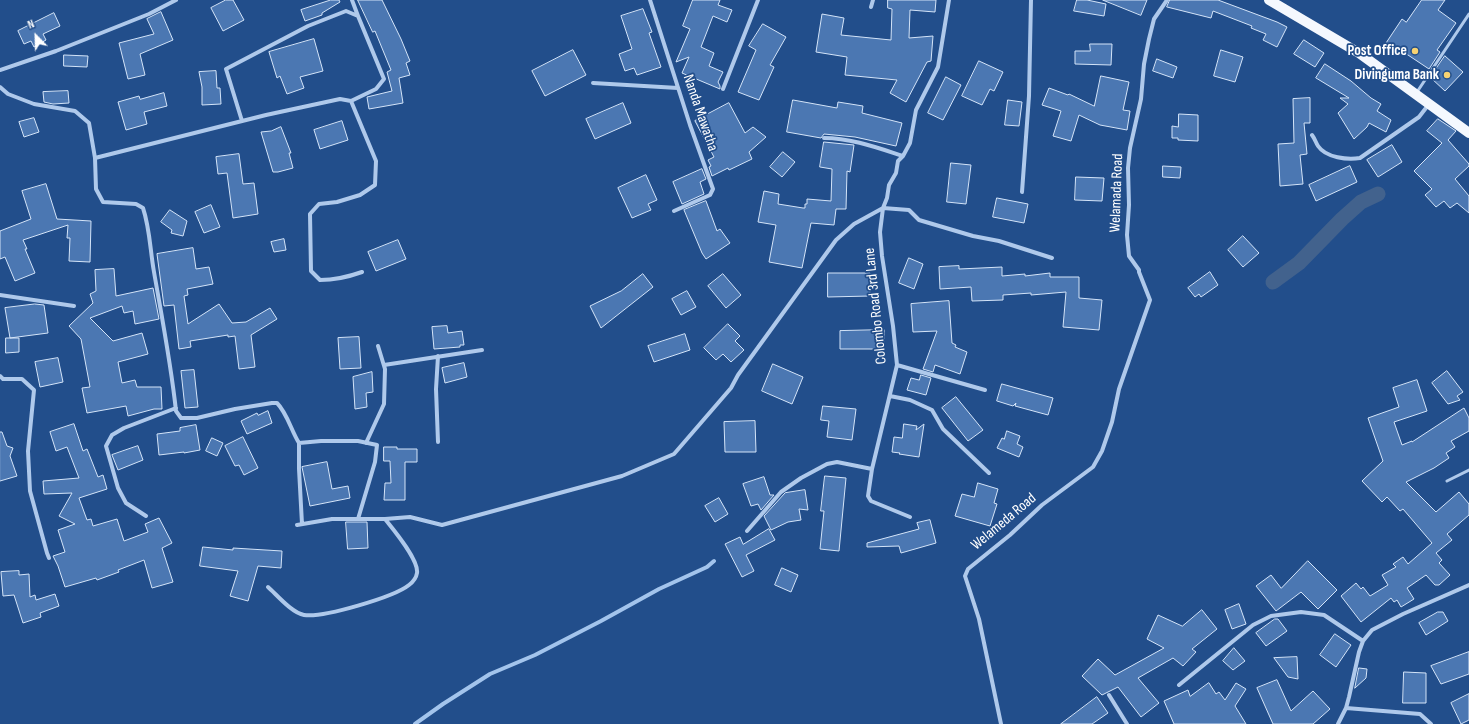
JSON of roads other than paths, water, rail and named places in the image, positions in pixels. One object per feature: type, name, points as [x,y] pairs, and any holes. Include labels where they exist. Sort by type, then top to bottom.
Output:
[{"type":"main road","points":[[1269,0],[1359,53],[1469,133]]},
{"type":"street","points":[[0,70],[71,45],[149,14],[176,0]]},
{"type":"street","points":[[96,158],[242,121],[340,99],[351,101],[376,89],[384,79],[352,0]]},
{"type":"street","name":"Nanda Mawatha","points":[[650,0],[678,88],[713,189],[710,195],[674,211]]},
{"type":"street","points":[[723,88],[758,0]]},
{"type":"street","points":[[871,7],[873,0]]},
{"type":"street","name":"Colombo Road 3rd Lane","points":[[910,517],[871,502],[868,496],[872,469],[897,365],[880,232],[883,208],[887,198],[889,185],[896,173],[898,161],[903,156],[910,143],[916,110],[938,67],[948,0]]},
{"type":"street","points":[[1022,192],[1029,96],[1031,0]]},
{"type":"street","name":"Welamada Road","points":[[1128,360],[1150,300],[1139,270],[1129,256],[1127,235],[1129,205],[1128,168],[1130,148],[1141,99],[1144,64],[1149,39],[1154,19],[1167,0]]},
{"type":"street","points":[[242,121],[226,69],[308,26],[346,11],[358,16]]},
{"type":"street","points":[[593,83],[678,88]]},
{"type":"street","points":[[0,86],[8,94],[34,104],[75,110],[88,123],[96,158],[96,189],[103,202],[136,204],[143,208],[148,223],[176,411],[181,418],[197,418],[272,402],[277,403],[283,409],[287,422],[299,443],[302,524]]},
{"type":"street","points":[[351,101],[376,161],[375,185],[354,197],[337,202],[320,204],[310,214],[311,271],[320,280],[348,277],[362,272]]},
{"type":"street","points":[[1312,135],[1318,147],[1330,156],[1350,160],[1360,158],[1419,117],[1430,104]]},
{"type":"street","points":[[824,138],[837,138],[860,143],[903,156]]},
{"type":"street","points":[[296,525],[332,519],[384,519],[410,517],[442,525],[622,476],[674,454],[731,388],[738,375],[836,240],[854,224],[883,208],[909,210],[919,220],[973,236],[999,241],[1052,258]]},
{"type":"street","points":[[0,295],[74,306]]},
{"type":"street","points":[[366,443],[384,404],[385,369],[378,346]]},
{"type":"street","points":[[384,365],[482,350]]},
{"type":"street","points":[[438,356],[436,389],[438,442]]},
{"type":"street","name":"Welameda Road","points":[[1001,724],[979,619],[965,576],[968,569],[1010,535],[1042,505],[1093,467],[1102,452],[1128,360]]},
{"type":"street","points":[[897,365],[985,390]]},
{"type":"street","points":[[0,376],[3,379],[22,379],[34,390],[28,451],[30,491],[49,558]]},
{"type":"street","points":[[890,396],[910,400],[932,410],[943,429],[989,473]]},
{"type":"street","points":[[146,516],[126,503],[118,488],[106,446],[112,435],[124,428],[176,408]]},
{"type":"street","points":[[299,443],[322,441],[358,441],[377,445],[375,462],[358,519]]},
{"type":"street","points":[[747,531],[781,492],[801,478],[827,464],[837,462],[872,469]]},
{"type":"street","points":[[268,587],[290,607],[304,615],[338,612],[385,597],[408,586],[415,579],[417,571],[413,559],[396,532],[384,519]]},
{"type":"street","points":[[1338,724],[1346,708],[1358,652],[1363,641],[1372,630],[1386,622],[1469,585]]},
{"type":"street","points":[[1179,685],[1253,625],[1271,616],[1301,612],[1324,615],[1363,641]]},
{"type":"street","points":[[1109,695],[1127,724]]},
{"type":"street","points":[[1346,708],[1420,714],[1431,724]]},
{"type":"lane","points":[[1416,94],[1469,14]]},
{"type":"lane","points":[[1447,481],[1469,470]]},
{"type":"waterway","points":[[1273,282],[1299,263],[1342,219],[1361,202],[1378,194]]},
{"type":"waterway","points":[[415,724],[490,674],[535,655],[659,589],[707,567],[714,561]]},
{"type":"place","name":"Post Office","points":[[1415,51]]},
{"type":"place","name":"Divinguma Bank","points":[[1447,75]]}]
